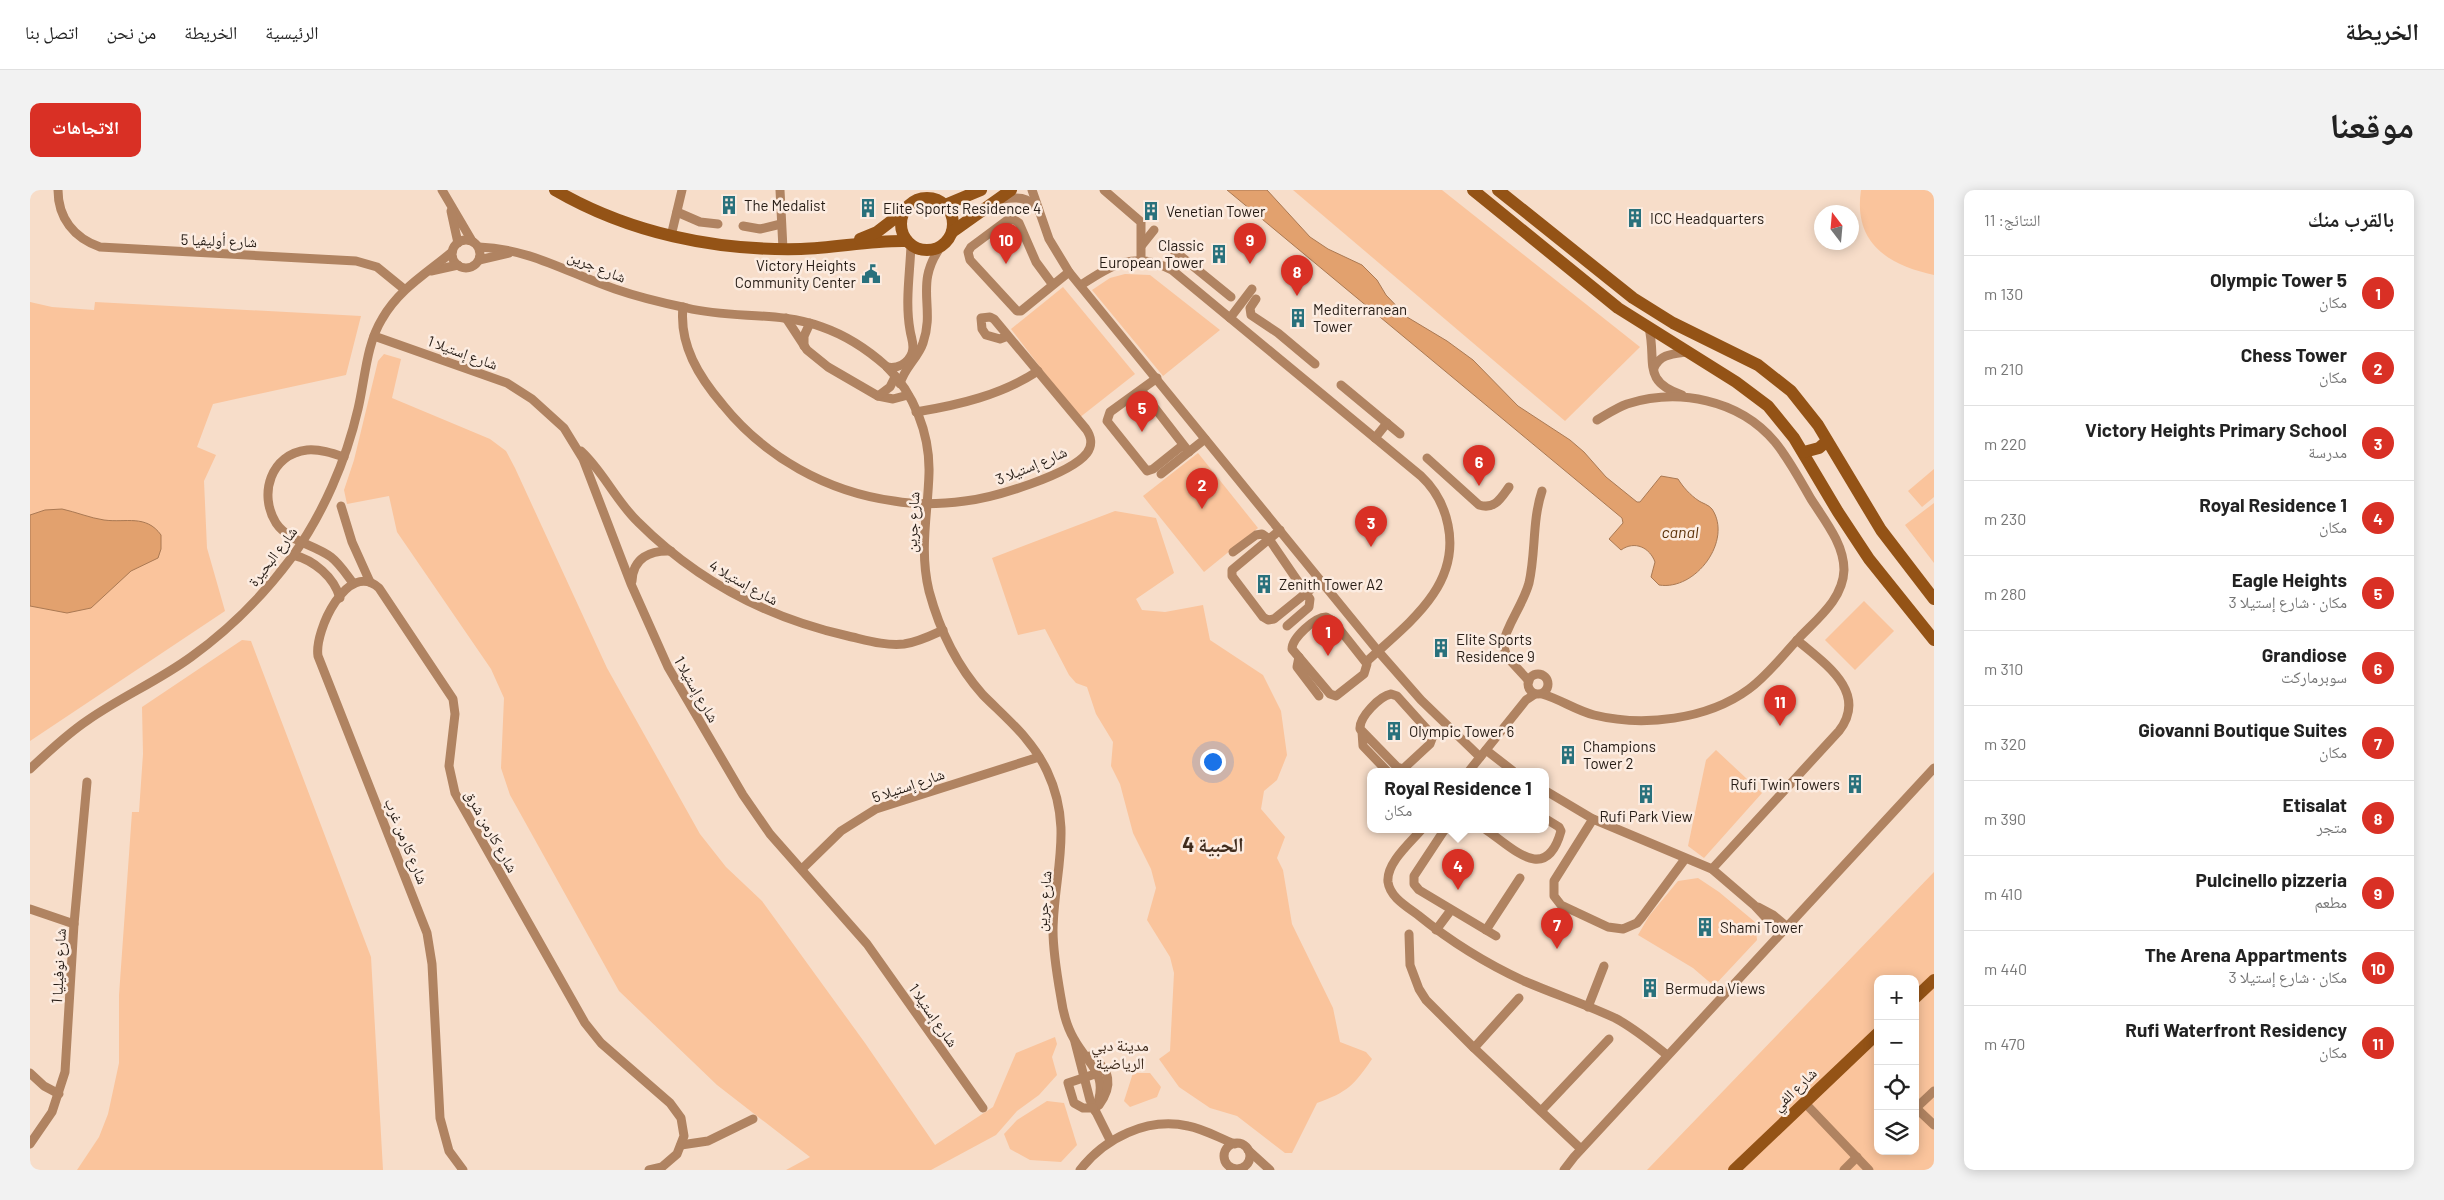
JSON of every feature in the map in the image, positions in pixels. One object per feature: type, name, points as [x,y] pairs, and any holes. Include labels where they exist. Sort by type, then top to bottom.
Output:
[{"type":"street","name":"شارع أوليفيا 5","points":[[58,190],[59,203],[68,225],[82,240],[100,248],[356,261],[377,267],[404,290]]},
{"type":"street","points":[[442,190],[448,199],[475,244],[479,260],[468,268],[454,262],[452,252],[458,243],[448,199]]},
{"type":"street","points":[[555,190],[612,218],[671,236],[729,246],[783,249],[883,241],[909,243],[923,250],[942,245]]},
{"type":"street","points":[[671,236],[682,190]]},
{"type":"street","points":[[780,190],[783,249]]},
{"type":"street","points":[[887,367],[898,367],[912,353],[913,341],[909,319],[908,291],[909,243],[901,228],[907,190]]},
{"type":"street","points":[[838,246],[877,232],[920,199],[981,190]]},
{"type":"street","points":[[878,396],[904,374],[923,342],[926,318],[925,286],[933,257],[952,232],[1011,190]]},
{"type":"street","points":[[1032,190],[1055,250],[1070,272],[1345,611],[1405,682],[1441,720],[1483,754],[1509,768]]},
{"type":"street","points":[[1104,190],[1139,218],[1142,230],[1141,260]]},
{"type":"street","points":[[1473,190],[1583,282],[1649,328],[1736,382],[1763,402],[1782,421],[1804,452],[1859,543],[1903,604],[1934,640]]},
{"type":"street","points":[[1498,190],[1632,298],[1673,323],[1758,365],[1776,377],[1806,407],[1877,523],[1934,598]]},
{"type":"street","points":[[936,198],[952,218],[952,232]]},
{"type":"street","points":[[1000,199],[1022,198],[1028,200],[1041,215]]},
{"type":"street","points":[[677,212],[700,222],[718,224]]},
{"type":"street","points":[[1053,285],[1036,262],[1019,224],[1013,220],[1006,221],[971,247],[968,252],[970,260],[1016,311],[1021,311],[1070,272]]},
{"type":"street","points":[[743,226],[760,229],[781,224]]},
{"type":"street","points":[[1142,245],[1154,230]]},
{"type":"street","points":[[458,243],[475,244]]},
{"type":"street","name":"شارع جرين","points":[[475,244],[540,258],[615,289],[683,307],[720,313],[786,318],[810,323],[834,332],[855,343],[887,367],[898,380],[916,412],[926,440],[929,460],[923,536],[925,568],[930,593],[943,630],[968,676],[983,694],[1018,728],[1039,757],[1052,784],[1063,830],[1054,923],[1054,960],[1063,1010],[1074,1040],[1083,1077],[1094,1110],[1110,1140]]},
{"type":"street","points":[[1167,244],[1231,297]]},
{"type":"street","name":"شارع البحيرة","points":[[30,768],[86,721],[173,668],[213,641],[256,601],[293,555],[301,542],[321,508],[344,457],[358,410],[374,336],[382,319],[404,290],[421,274],[452,252]]},
{"type":"street","name":"شارع جرين","points":[[479,260],[516,252]]},
{"type":"street","points":[[1081,285],[1115,265],[1141,260],[1154,262],[1172,270],[1428,483],[1443,504],[1447,517],[1450,533],[1448,566],[1434,595],[1366,662]]},
{"type":"street","name":"شارع البحيرة","points":[[421,274],[458,265]]},
{"type":"street","points":[[1206,298],[1216,285]]},
{"type":"street","points":[[1230,318],[1252,289]]},
{"type":"street","points":[[1256,299],[1250,313],[1315,364]]},
{"type":"street","points":[[683,307],[683,335],[692,360],[729,413],[771,452],[813,477],[858,493],[893,501],[927,503]]},
{"type":"street","points":[[786,318],[804,346],[828,367],[878,396],[893,399],[908,395]]},
{"type":"street","points":[[909,319],[918,321],[926,318]]},
{"type":"street","points":[[804,346],[806,332],[810,323]]},
{"type":"street","points":[[1258,341],[1269,328]]},
{"type":"street","points":[[1542,491],[1534,518],[1533,556],[1528,586],[1503,644],[1506,658],[1536,686],[1584,712],[1618,719],[1655,720],[1692,714],[1717,707],[1751,688],[1838,595],[1844,572],[1840,548],[1786,459],[1761,428],[1728,407],[1689,398],[1664,388],[1655,379],[1653,371],[1649,328]]},
{"type":"street","name":"شارع إستيلا 1","points":[[374,336],[476,370],[520,390],[555,419],[578,450],[631,584],[668,668],[728,771],[756,815],[867,944],[983,1108]]},
{"type":"street","name":"شارع إستيلا 3","points":[[927,503],[965,501],[1005,492],[1055,473],[1087,452],[1091,443],[1088,432],[1008,336]]},
{"type":"street","points":[[1653,371],[1661,357],[1686,352]]},
{"type":"street","points":[[916,412],[954,405],[993,393],[1038,371]]},
{"type":"street","points":[[1157,378],[1110,412],[1107,418],[1108,424],[1147,471],[1153,470],[1186,448],[1205,439]]},
{"type":"street","points":[[1341,385],[1400,434]]},
{"type":"street","points":[[1141,390],[1186,448]]},
{"type":"street","points":[[1597,420],[1617,409],[1636,402],[1689,398]]},
{"type":"street","points":[[1375,438],[1387,423]]},
{"type":"street","points":[[1804,452],[1819,448],[1827,441]]},
{"type":"street","points":[[1162,474],[1186,448]]},
{"type":"street","points":[[344,457],[326,451],[306,450],[288,456],[275,469],[268,486],[269,506],[272,516],[285,532],[331,557],[353,583],[360,581],[370,582]]},
{"type":"street","name":"شارع إستيلا 4","points":[[578,450],[594,465],[629,513],[671,552],[708,579],[754,605],[818,629],[892,644],[914,642],[943,630]]},
{"type":"street","points":[[1427,458],[1476,502],[1483,506],[1495,504],[1509,487]]},
{"type":"street","points":[[1428,483],[1440,470]]},
{"type":"street","name":"شارع كارمن شرق","points":[[341,506],[352,542],[370,582],[379,588],[453,699],[456,714],[449,766],[455,793],[466,814],[590,1031],[677,1110],[684,1127],[681,1145]]},
{"type":"street","points":[[1280,530],[1233,567],[1232,576],[1263,617],[1268,620],[1274,619],[1320,580]]},
{"type":"street","points":[[1233,552],[1258,534],[1262,534],[1269,539],[1307,592],[1311,602],[1309,607],[1287,626]]},
{"type":"street","points":[[631,584],[634,567],[644,556],[657,551],[671,552]]},
{"type":"street","points":[[293,555],[311,561],[332,580],[340,598]]},
{"type":"street","name":"شارع كارمن غرب","points":[[353,583],[342,592],[319,634],[318,656],[427,933],[432,964],[440,1118],[449,1151],[463,1170]]},
{"type":"street","points":[[1333,621],[1345,611]]},
{"type":"street","points":[[1321,617],[1326,617],[1333,621],[1366,662],[1364,674],[1340,695],[1334,696],[1292,649],[1295,640],[1321,617]]},
{"type":"street","points":[[1712,869],[1839,731],[1847,717],[1849,701],[1844,686],[1832,671],[1797,640]]},
{"type":"street","points":[[1299,657],[1297,667],[1319,696]]},
{"type":"street","points":[[1384,768],[1363,746],[1360,725],[1363,718],[1386,696],[1405,682]]},
{"type":"street","points":[[1471,768],[1536,686]]},
{"type":"street","points":[[1391,694],[1396,696],[1431,733],[1433,739],[1404,768]]},
{"type":"street","points":[[1431,733],[1441,720]]},
{"type":"street","points":[[1362,732],[1400,768]]},
{"type":"street","name":"شارع إستيلا 5","points":[[802,869],[842,831],[876,808],[1039,757]]},
{"type":"street","points":[[1564,1170],[1667,1055],[1934,768]]},
{"type":"street","name":"شارع نوفيليا 1","points":[[30,1144],[45,1125],[59,1094],[67,1059],[74,924],[87,782]]},
{"type":"street","points":[[1549,793],[1593,819],[1712,869],[1783,930]]},
{"type":"street","points":[[1593,819],[1554,881],[1553,891],[1561,904],[1608,927],[1623,929],[1637,922],[1685,859]]},
{"type":"street","points":[[1491,833],[1528,859],[1539,860],[1548,855],[1561,831],[1559,827],[1549,821]]},
{"type":"street","points":[[1419,833],[1391,868],[1388,881],[1389,888],[1398,899],[1436,930],[1495,967],[1627,1025],[1667,1055]]},
{"type":"street","points":[[1442,833],[1413,880],[1419,890],[1496,936]]},
{"type":"street","points":[[1486,930],[1520,878]]},
{"type":"street","points":[[30,909],[74,924]]},
{"type":"street","points":[[1436,930],[1451,910]]},
{"type":"street","points":[[1409,934],[1410,965],[1419,989],[1434,1009],[1581,1149]]},
{"type":"street","points":[[1588,1007],[1604,966]]},
{"type":"street","points":[[1919,994],[1934,980]]},
{"type":"street","points":[[1474,1048],[1519,998]]},
{"type":"street","name":"شارع الفي","points":[[1734,1170],[1874,1037]]},
{"type":"street","points":[[1541,1111],[1609,1039]]},
{"type":"street","name":"شارع جرين","points":[[1074,1040],[1098,1073]]},
{"type":"street","points":[[1082,1050],[1103,1066],[1109,1079],[1107,1094],[1094,1110]]},
{"type":"street","points":[[30,1073],[44,1086],[59,1094]]},
{"type":"street","points":[[1098,1073],[1100,1090],[1094,1110],[1078,1106],[1074,1103],[1068,1083],[1098,1073]]},
{"type":"street","points":[[1919,1105],[1934,1091]]},
{"type":"street","points":[[1804,1102],[1869,1170]]},
{"type":"street","points":[[1918,1110],[1934,1125]]},
{"type":"street","points":[[648,1170],[662,1166],[670,1161],[681,1145],[708,1141],[741,1120],[753,1118]]},
{"type":"street","points":[[1080,1170],[1094,1153],[1110,1140],[1138,1129],[1166,1124],[1187,1126],[1235,1144],[1243,1145],[1270,1170]]},
{"type":"street","points":[[1206,1132],[1217,1143],[1232,1168],[1241,1170],[1249,1162],[1248,1150]]},
{"type":"street","points":[[1224,1170],[1228,1148],[1235,1144]]},
{"type":"street","points":[[1557,1170],[1574,1157]]},
{"type":"street","points":[[1844,1170],[1856,1157]]},
{"type":"shaded area","points":[[1293,190],[1442,190],[1640,347],[1565,421]]},
{"type":"shaded area","points":[[1861,190],[1934,190],[1934,275],[1902,265],[1877,249],[1868,238],[1863,224],[1860,208]]},
{"type":"shaded area","points":[[1125,274],[1150,275],[1220,330],[1163,376],[1092,290],[1110,278]]},
{"type":"shaded area","points":[[1063,287],[1135,374],[1079,418],[1011,329]]},
{"type":"shaded area","points":[[30,302],[52,307],[94,310],[95,302],[361,316],[346,375],[213,404],[197,447],[216,455],[204,481],[207,548],[225,611],[30,741]]},
{"type":"shaded area","points":[[384,354],[401,359],[392,398],[490,439],[506,451],[607,668],[700,834],[726,867],[762,901],[865,1043],[935,1145],[993,1107],[1016,1053],[1055,1037],[1057,1044],[1052,1057],[1057,1075],[1039,1095],[1017,1111],[996,1135],[931,1170],[786,1170],[810,1157],[717,1085],[619,991],[510,795],[501,768],[504,698],[491,669],[397,532],[389,496],[347,504],[344,490],[354,460],[378,361]]},
{"type":"shaded area","points":[[1198,453],[1258,528],[1204,572],[1143,496]]},
{"type":"shaded area","points":[[1934,469],[1934,497],[1922,507],[1908,491]]},
{"type":"shaded area","points":[[1934,503],[1934,563],[1905,525]]},
{"type":"shaded area","points":[[1115,511],[1156,518],[1174,573],[1136,599],[1142,610],[1165,612],[1203,605],[1210,640],[1263,675],[1281,711],[1287,755],[1277,780],[1264,791],[1261,809],[1285,837],[1277,858],[1283,870],[1292,924],[1333,1008],[1340,1042],[1366,1052],[1372,1059],[1349,1087],[1317,1103],[1292,1153],[1285,1153],[1237,1116],[1210,1108],[1179,1087],[1159,1059],[1170,1051],[1174,973],[1170,957],[1147,920],[1156,888],[1151,869],[1133,833],[1120,784],[1111,766],[1113,742],[1096,714],[1087,687],[1076,683],[1069,675],[1045,629],[1018,635],[992,558]]},
{"type":"shaded area","points":[[1864,601],[1894,631],[1855,670],[1825,640]]},
{"type":"shaded area","points":[[242,640],[251,641],[371,957],[383,1170],[77,1170],[99,1137],[108,1114],[119,1063],[119,995],[132,812],[139,812],[143,754],[142,707]]},
{"type":"shaded area","points":[[1716,750],[1762,793],[1704,858],[1688,846],[1706,760]]},
{"type":"shaded area","points":[[1934,872],[1934,1170],[1647,1170]]},
{"type":"shaded area","points":[[1698,878],[1719,892],[1755,922],[1757,940],[1714,986],[1693,968],[1638,935],[1649,916],[1678,881]]},
{"type":"shaded area","points":[[1133,1073],[1150,1073],[1161,1087],[1157,1097],[1130,1107],[1124,1101]]},
{"type":"shaded area","points":[[1047,1101],[1064,1103],[1077,1145],[1061,1162],[1030,1160],[1010,1149],[1004,1134],[1017,1120]]},
{"type":"water","name":"canal","points":[[1227,190],[1267,190],[1310,237],[1328,249],[1362,265],[1377,280],[1386,295],[1407,317],[1447,341],[1473,360],[1518,406],[1570,440],[1584,452],[1606,477],[1637,502],[1640,502],[1661,476],[1678,479],[1693,496],[1712,509],[1717,521],[1718,535],[1707,561],[1698,572],[1686,580],[1673,585],[1659,585],[1651,577],[1655,562],[1646,549],[1632,546],[1621,550],[1609,539],[1623,523],[1622,518]]},
{"type":"water","points":[[62,509],[104,520],[135,521],[149,524],[161,535],[161,549],[158,558],[131,571],[91,608],[67,613],[30,606],[30,515],[45,510]]},
{"type":"place","name":"The Medalist","points":[[729,205]]},
{"type":"place","name":"Elite Sports Residence 4","points":[[868,208]]},
{"type":"place","name":"Venetian Tower","points":[[1151,211]]},
{"type":"place","name":"ICC Headquarters","points":[[1635,218]]},
{"type":"place","name":"Classic European Tower","points":[[1219,254]]},
{"type":"place","name":"The Arena Appartments","points":[[1006,264]]},
{"type":"place","name":"Pulcinello pizzeria","points":[[1250,264]]},
{"type":"place","name":"Victory Heights Community Center","points":[[871,274]]},
{"type":"place","name":"Etisalat","points":[[1297,296]]},
{"type":"place","name":"Mediterranean Tower","points":[[1298,318]]},
{"type":"place","name":"Eagle Heights","points":[[1142,432]]},
{"type":"place","name":"Grandiose","points":[[1479,486]]},
{"type":"place","name":"Chess Tower","points":[[1202,509]]},
{"type":"place","name":"Victory Heights Primary School","points":[[1371,547]]},
{"type":"place","name":"Zenith Tower A2","points":[[1264,584]]},
{"type":"place","name":"Elite Sports Residence 9","points":[[1441,648]]},
{"type":"place","name":"Olympic Tower 5","points":[[1328,656]]},
{"type":"place","name":"Rufi Waterfront Residency","points":[[1780,726]]},
{"type":"place","name":"Olympic Tower 6","points":[[1394,731]]},
{"type":"place","name":"Champions Tower 2","points":[[1568,755]]},
{"type":"place","name":"Rufi Twin Towers","points":[[1855,784]]},
{"type":"place","name":"Rufi Park View","points":[[1646,794]]},
{"type":"place","name":"Royal Residence 1","points":[[1458,890]]},
{"type":"place","name":"Shami Tower","points":[[1705,927]]},
{"type":"place","name":"Giovanni Boutique Suites","points":[[1557,949]]},
{"type":"place","name":"Bermuda Views","points":[[1650,988]]},
{"type":"district","name":"الحبية 4","points":[[1213,844]]},
{"type":"district","name":"مدينة دبي الرياضية","points":[[1120,1053]]}]
